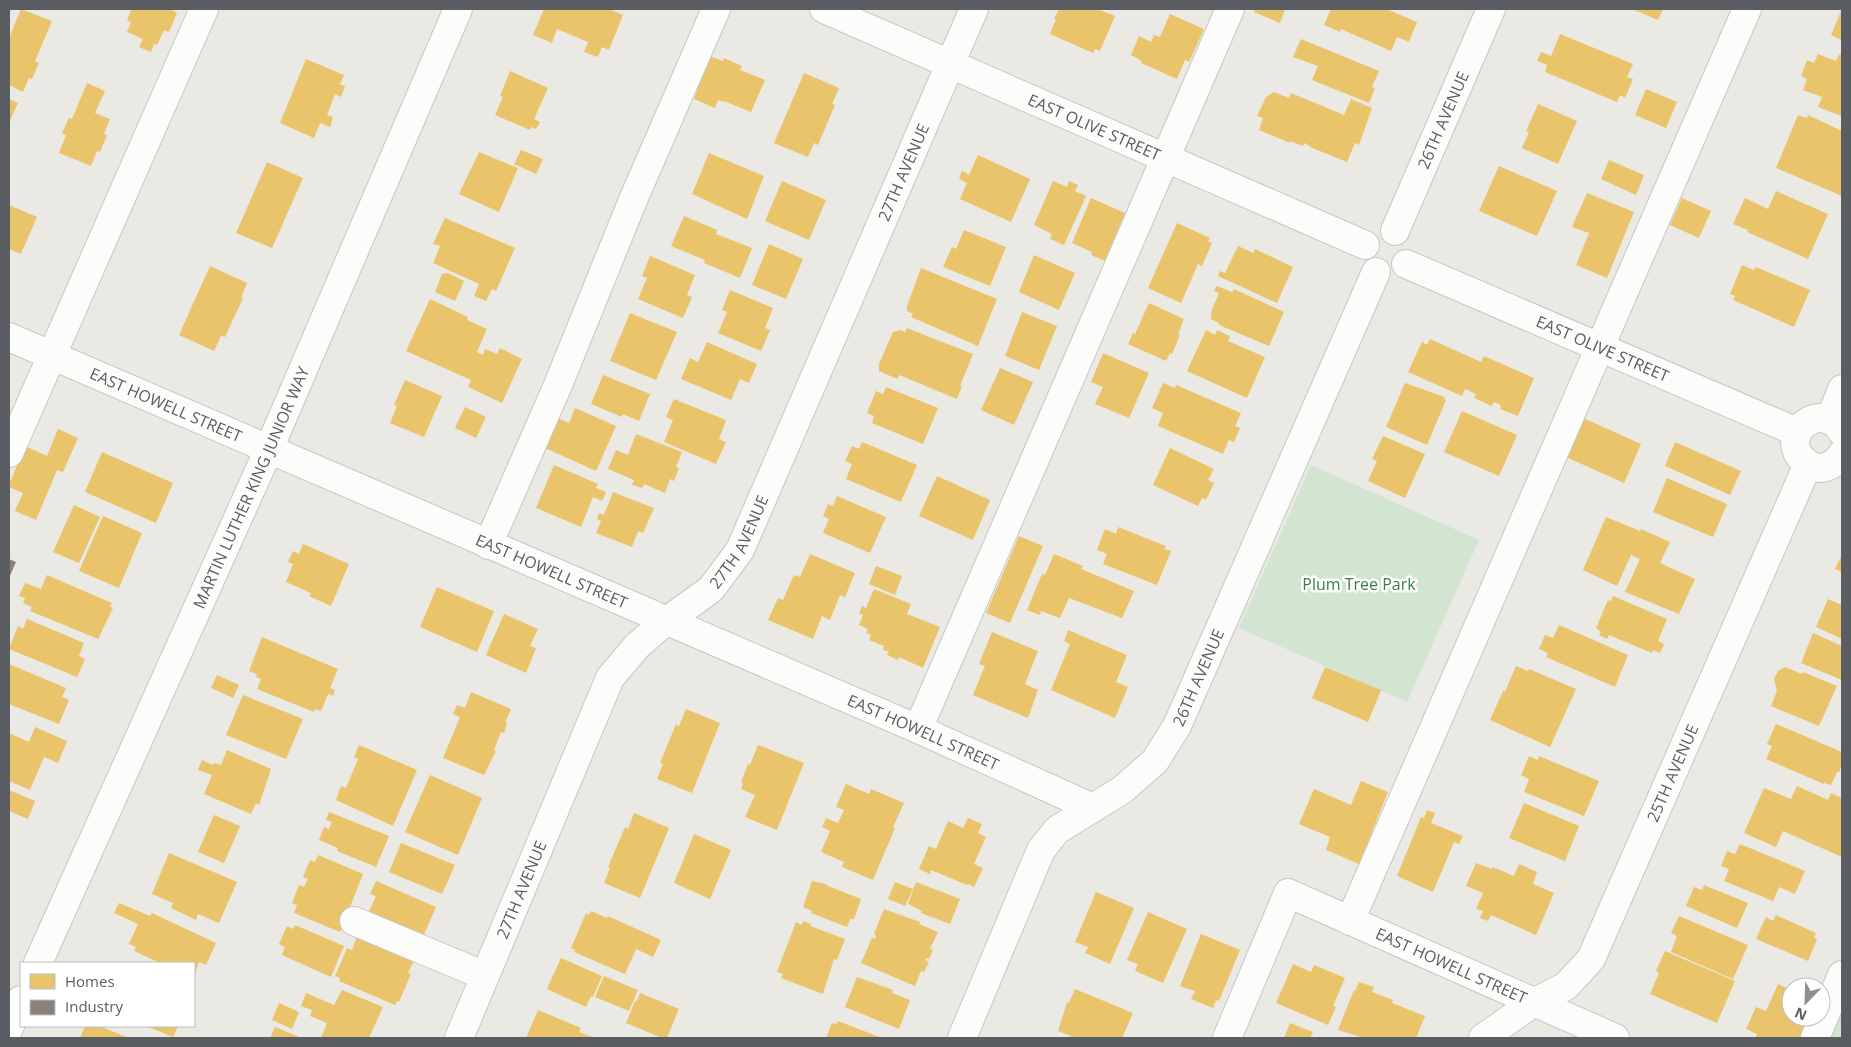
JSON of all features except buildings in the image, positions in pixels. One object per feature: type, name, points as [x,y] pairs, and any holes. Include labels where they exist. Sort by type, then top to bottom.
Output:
[{"type":"street","points":[[9,453],[204,9]]},
{"type":"street","name":"MARTIN LUTHER KING JUNIOR WAY","points":[[38,962],[268,449],[458,9]]},
{"type":"street","points":[[488,544],[558,386],[633,200],[716,9]]},
{"type":"street","name":"EAST OLIVE STREET","points":[[824,9],[1365,245]]},
{"type":"street","name":"27TH AVENUE","points":[[459,1038],[610,678],[636,646],[711,588],[740,550],[974,9]]},
{"type":"street","points":[[918,730],[1230,9]]},
{"type":"street","name":"26TH AVENUE","points":[[1396,231],[1491,9]]},
{"type":"street","points":[[1350,921],[1747,9]]},
{"type":"street","points":[[1378,230],[1396,231],[1405,238],[1408,244],[1410,252],[1406,264],[1400,271],[1394,274],[1376,272],[1366,263],[1364,256],[1365,245],[1378,230]]},
{"type":"street","name":"EAST OLIVE STREET","points":[[1406,264],[1797,432]]},
{"type":"street","name":"26TH AVENUE","points":[[962,1038],[1041,850],[1057,830],[1122,790],[1155,762],[1177,726],[1376,272]]},
{"type":"street","name":"EAST HOWELL STREET","points":[[9,337],[918,730],[1093,808]]},
{"type":"street","points":[[1842,389],[1836,426],[1819,418],[1811,420],[1804,424],[1797,432],[1796,447],[1799,455],[1808,464],[1820,468],[1835,462],[1842,454]]},
{"type":"street","name":"25TH AVENUE","points":[[1483,1038],[1533,1003],[1566,986],[1592,959],[1808,464]]},
{"type":"street","name":"EAST HOWELL STREET","points":[[1226,1038],[1288,893],[1614,1038]]},
{"type":"street","points":[[354,922],[485,976]]},
{"type":"street","points":[[1815,1038],[1842,975]]},
{"type":"street","points":[[9,1028],[20,1002]]},
{"type":"green space","name":"Plum Tree Park","points":[[1311,465],[1479,540],[1407,702],[1239,628]]},
{"type":"green space","points":[[1842,1004],[1842,1038],[1827,1038]]}]
